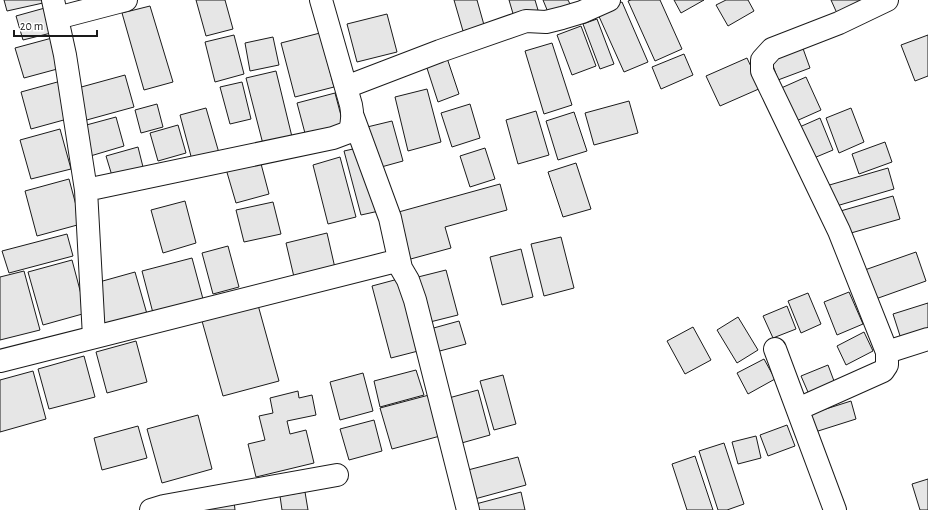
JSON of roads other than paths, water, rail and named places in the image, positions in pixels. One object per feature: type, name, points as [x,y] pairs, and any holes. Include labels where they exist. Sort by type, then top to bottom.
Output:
[{"type":"street","points":[[94,337],[86,190],[65,55],[55,9],[126,0]]},
{"type":"street","points":[[321,0],[346,86],[353,116],[390,218],[401,268]]},
{"type":"street","points":[[346,86],[440,51],[526,22],[546,22],[562,18],[582,12],[609,0]]},
{"type":"street","points":[[798,409],[883,371],[886,365],[887,352],[839,231],[762,71],[762,60],[772,49],[839,23],[887,0]]},
{"type":"street","points":[[86,190],[337,136],[349,132],[352,126],[353,116]]},
{"type":"street","points":[[0,361],[392,262],[398,263],[408,280],[415,300],[468,510]]},
{"type":"street","points":[[887,352],[928,339]]},
{"type":"street","points":[[775,349],[835,510]]},
{"type":"street","points":[[151,510],[164,506],[337,475]]}]
